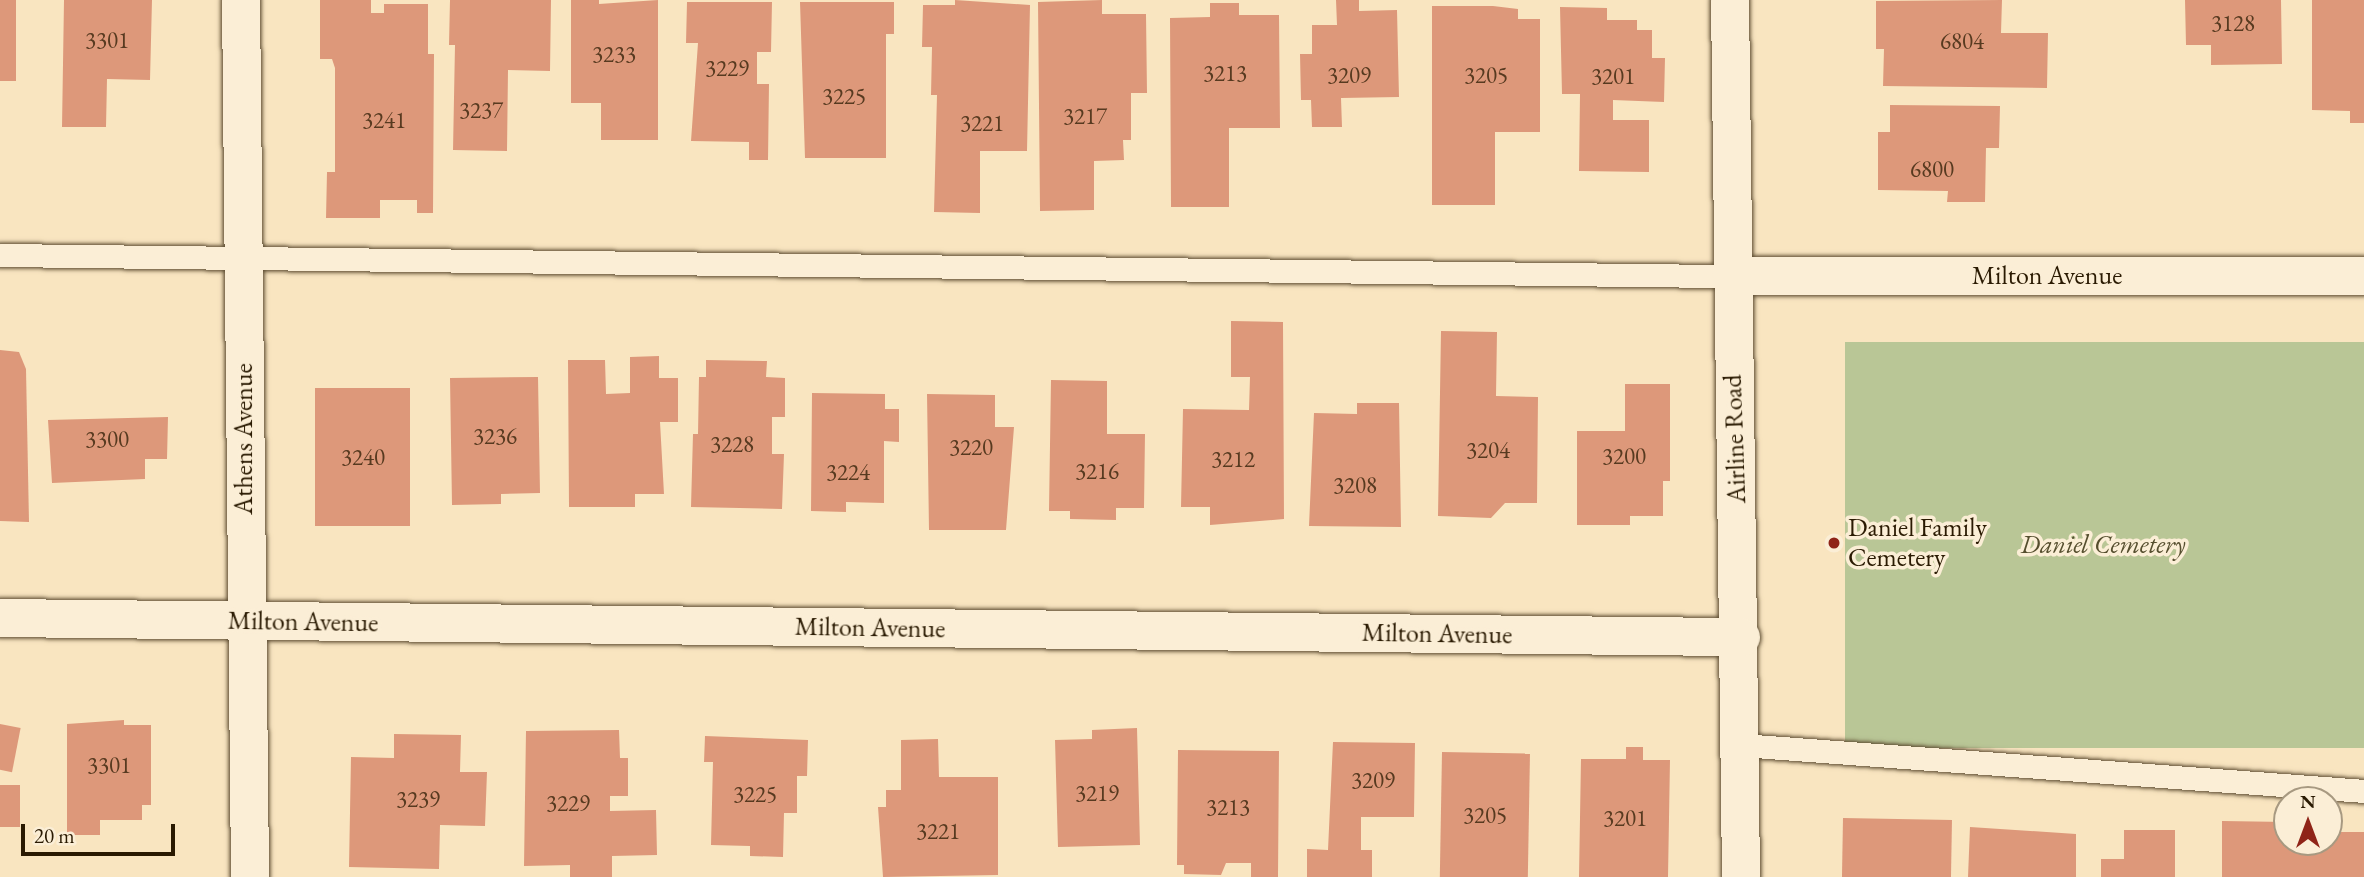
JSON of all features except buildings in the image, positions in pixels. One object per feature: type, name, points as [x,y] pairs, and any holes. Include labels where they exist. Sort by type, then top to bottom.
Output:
[{"type":"street","name":"Athens Avenue","points":[[242,0],[250,877]]},
{"type":"street","name":"Airline Road","points":[[1730,0],[1731,276],[1741,637],[1741,877]]},
{"type":"street","name":"Milton Avenue","points":[[1731,276],[2364,276]]},
{"type":"street","name":"Milton Avenue","points":[[0,618],[1741,637]]},
{"type":"lane","points":[[0,255],[1731,276]]},
{"type":"lane","points":[[1741,746],[2364,791]]},
{"type":"green space","name":"Daniel Cemetery","points":[[1845,342],[2364,342],[2364,748],[1845,748]]},
{"type":"place","name":"Daniel Family Cemetery","points":[[1834,543]]}]
